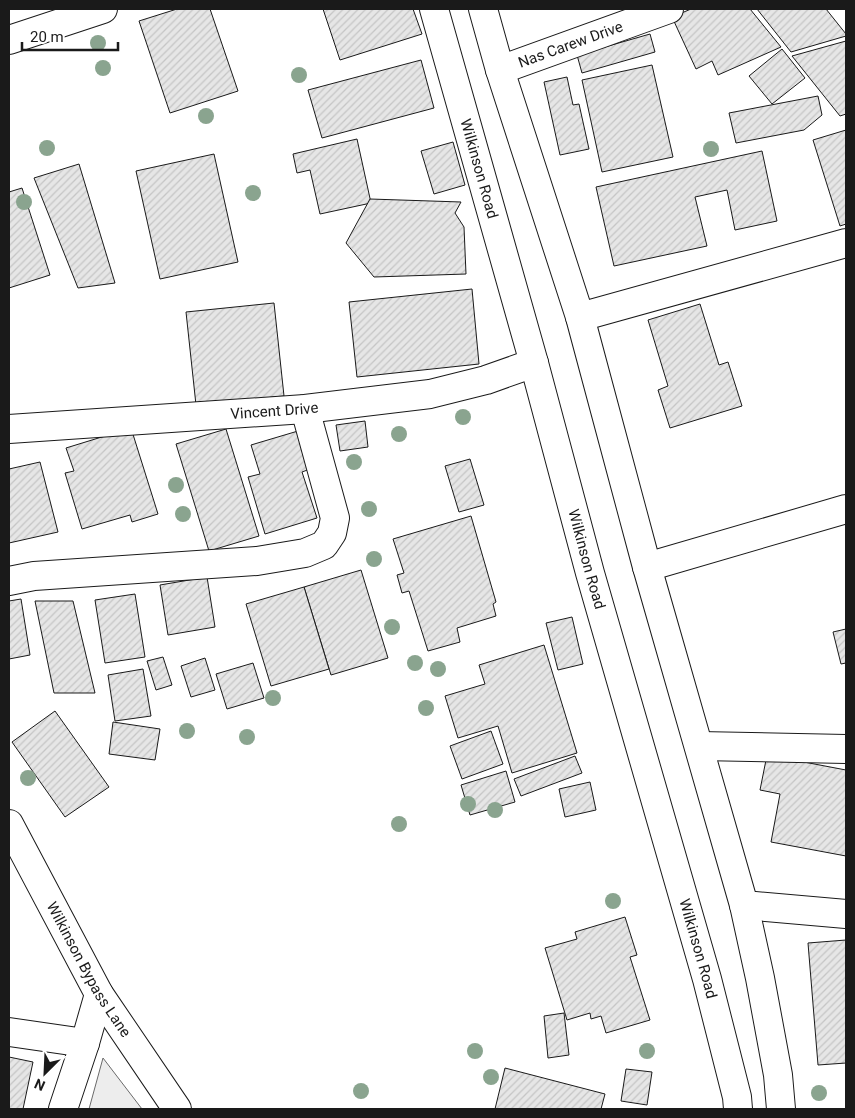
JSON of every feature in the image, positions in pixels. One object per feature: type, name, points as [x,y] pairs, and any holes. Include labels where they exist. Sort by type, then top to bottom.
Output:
[{"type":"street","points":[[9,40],[102,9]]},
{"type":"street","name":"Wilkinson Road","points":[[434,9],[534,363],[590,573],[707,979],[737,1097],[738,1109]]},
{"type":"street","points":[[483,9],[500,70],[580,317],[647,567],[744,905],[760,978],[778,1075],[782,1109]]},
{"type":"street","name":"Nas Carew Drive","points":[[500,70],[669,9]]},
{"type":"street","points":[[580,317],[846,243]]},
{"type":"street","name":"Vincent Drive","points":[[9,429],[305,409],[430,394],[486,380],[534,363]]},
{"type":"street","points":[[9,581],[34,576],[257,561],[305,553],[324,545],[332,533],[335,518],[305,409]]},
{"type":"street","points":[[647,567],[846,508]]},
{"type":"street","points":[[699,746],[846,749]]},
{"type":"street","name":"Wilkinson Bypass Lane","points":[[9,824],[99,994],[177,1109]]},
{"type":"street","points":[[744,905],[846,914]]},
{"type":"street","points":[[63,1109],[99,994]]},
{"type":"street","points":[[9,1032],[85,1043]]},
{"type":"shaded area","points":[[103,1058],[142,1109],[89,1109]]},
{"type":"building","points":[[177,9],[210,9],[238,91],[170,113],[139,21]]},
{"type":"building","points":[[323,9],[413,9],[422,34],[340,60]]},
{"type":"building","points":[[691,9],[750,9],[781,47],[718,75],[712,61],[696,69],[672,17]]},
{"type":"building","points":[[757,9],[826,9],[846,36],[791,52]]},
{"type":"building","points":[[650,34],[655,52],[582,73],[577,55]]},
{"type":"building","points":[[846,41],[846,114],[840,116],[792,56]]},
{"type":"building","points":[[782,49],[805,78],[772,104],[749,76]]},
{"type":"building","points":[[421,60],[434,108],[322,138],[308,90]]},
{"type":"building","points":[[652,65],[673,157],[602,172],[582,80]]},
{"type":"building","points":[[567,77],[573,105],[579,104],[589,149],[560,155],[544,82]]},
{"type":"building","points":[[818,96],[822,115],[804,130],[736,143],[729,113]]},
{"type":"building","points":[[846,130],[846,224],[840,226],[813,140]]},
{"type":"building","points":[[357,139],[371,203],[320,214],[310,170],[297,173],[293,154]]},
{"type":"building","points":[[453,142],[465,185],[434,194],[421,151]]},
{"type":"building","points":[[762,151],[777,221],[735,230],[727,190],[695,197],[707,246],[614,266],[596,187]]},
{"type":"building","points":[[214,154],[238,262],[160,279],[136,171]]},
{"type":"building","points":[[79,164],[115,283],[78,288],[34,178]]},
{"type":"building","points":[[22,188],[50,275],[9,288],[9,192]]},
{"type":"building","points":[[370,199],[461,202],[455,213],[464,227],[466,274],[374,277],[346,243]]},
{"type":"building","points":[[472,289],[479,364],[357,377],[349,302]]},
{"type":"building","points":[[274,303],[284,396],[196,405],[186,312]]},
{"type":"building","points":[[700,304],[719,365],[728,362],[742,406],[670,428],[658,390],[668,386],[648,320]]},
{"type":"building","points":[[365,421],[368,447],[340,451],[336,425]]},
{"type":"building","points":[[131,428],[158,514],[132,522],[130,515],[82,529],[65,473],[74,471],[66,448]]},
{"type":"building","points":[[226,429],[259,536],[209,551],[176,444]]},
{"type":"building","points":[[298,431],[310,469],[302,472],[317,518],[265,534],[248,477],[260,474],[251,445]]},
{"type":"building","points":[[470,459],[484,505],[459,512],[445,466]]},
{"type":"building","points":[[40,462],[58,532],[9,543],[9,469]]},
{"type":"building","points":[[471,516],[496,602],[493,604],[496,616],[457,628],[460,642],[428,651],[409,591],[402,593],[397,575],[404,573],[393,539]]},
{"type":"building","points":[[361,570],[388,658],[331,675],[304,587]]},
{"type":"building","points":[[207,577],[215,627],[168,635],[160,585]]},
{"type":"building","points":[[304,587],[329,669],[271,686],[246,604]]},
{"type":"building","points":[[135,594],[145,657],[105,663],[95,600]]},
{"type":"building","points":[[21,599],[30,655],[9,659],[9,601]]},
{"type":"building","points":[[35,601],[73,601],[95,693],[54,693]]},
{"type":"building","points":[[572,617],[583,664],[558,670],[546,623]]},
{"type":"building","points":[[846,629],[846,663],[841,664],[833,632]]},
{"type":"building","points":[[544,645],[577,753],[512,773],[498,726],[458,738],[445,696],[485,684],[479,665]]},
{"type":"building","points":[[163,657],[172,685],[156,690],[147,661]]},
{"type":"building","points":[[205,658],[215,690],[191,697],[181,666]]},
{"type":"building","points":[[253,663],[264,698],[227,709],[216,674]]},
{"type":"building","points":[[143,669],[151,716],[115,721],[108,675]]},
{"type":"building","points":[[55,711],[109,787],[65,817],[12,742]]},
{"type":"building","points":[[113,722],[160,729],[155,760],[109,754]]},
{"type":"building","points":[[491,731],[503,764],[462,779],[450,746]]},
{"type":"building","points":[[767,755],[846,770],[846,856],[771,842],[780,794],[760,790]]},
{"type":"building","points":[[575,756],[582,773],[521,796],[514,779]]},
{"type":"building","points":[[506,771],[515,802],[470,815],[461,785]]},
{"type":"building","points":[[590,782],[596,810],[565,817],[559,789]]},
{"type":"building","points":[[625,917],[637,955],[630,957],[650,1020],[606,1033],[601,1016],[591,1019],[590,1013],[567,1020],[545,948],[577,939],[575,932]]},
{"type":"building","points":[[846,940],[846,1063],[818,1065],[808,943]]},
{"type":"building","points":[[564,1013],[569,1055],[548,1058],[544,1016]]},
{"type":"building","points":[[9,1057],[33,1062],[23,1109],[9,1109]]},
{"type":"building","points":[[505,1068],[605,1094],[601,1109],[495,1109]]},
{"type":"building","points":[[626,1069],[652,1072],[647,1105],[621,1101]]}]
